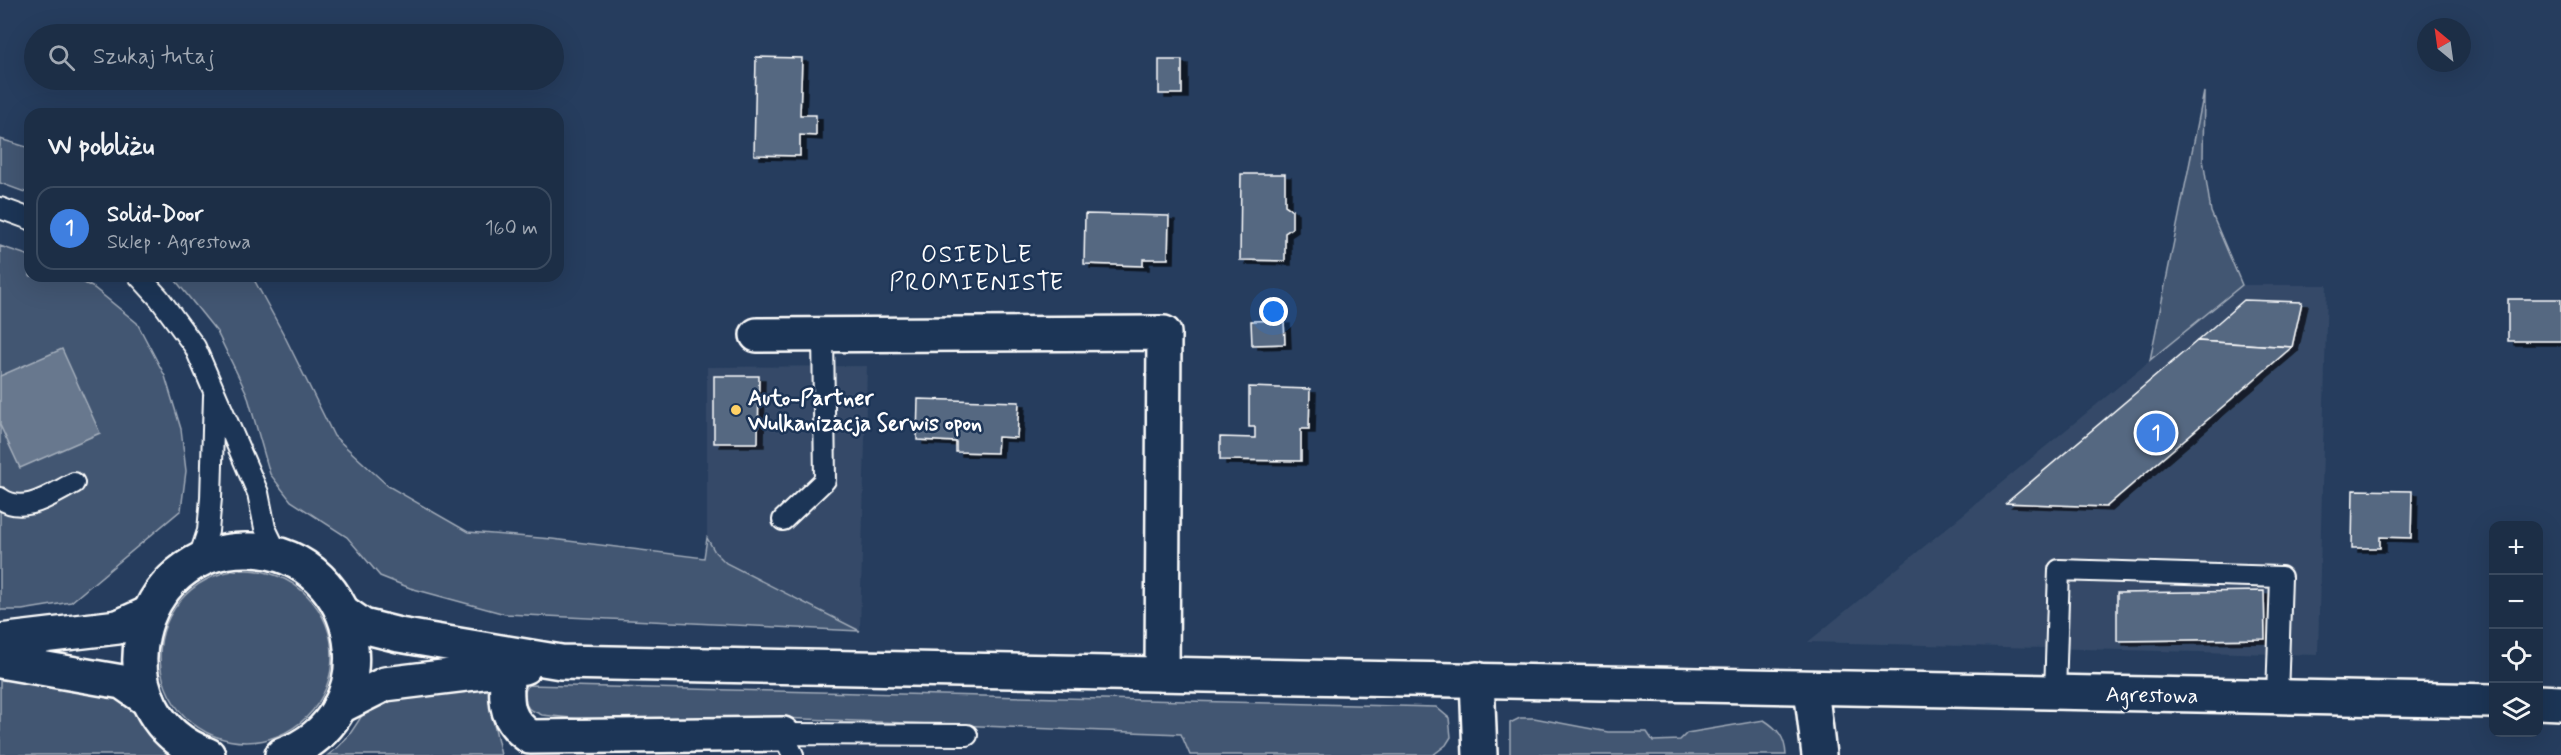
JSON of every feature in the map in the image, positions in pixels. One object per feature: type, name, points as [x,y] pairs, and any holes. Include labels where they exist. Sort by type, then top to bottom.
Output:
[{"type":"main road","points":[[757,335],[1164,333],[1162,674]]},
{"type":"main road","points":[[199,753],[175,736],[159,719],[148,700],[141,679],[139,657],[141,635],[147,614],[160,593],[177,575],[198,561],[224,552],[251,550],[279,555],[305,567],[327,587],[343,612],[350,630],[352,660],[348,689],[328,725],[313,739],[290,753]]},
{"type":"main road","points":[[343,612],[363,626],[399,635],[561,662]]},
{"type":"main road","points":[[0,641],[118,627],[147,614]]},
{"type":"main road","points":[[0,661],[122,682],[148,700]]},
{"type":"main road","points":[[339,707],[385,684],[561,662]]},
{"type":"main road","name":"Agrestowa","points":[[561,662],[2489,701]]},
{"type":"main road","points":[[507,669],[508,714],[516,728],[530,737],[788,744]]},
{"type":"main road","points":[[1477,679],[1480,755]]},
{"type":"main road","points":[[1811,688],[1818,755]]},
{"type":"main road","points":[[2543,702],[2561,703]]},
{"type":"lane","points":[[0,208],[24,217]]},
{"type":"lane","points":[[144,282],[195,347],[258,493],[265,528],[279,555]]},
{"type":"lane","points":[[783,520],[825,480],[823,334]]},
{"type":"lane","points":[[198,561],[208,531],[214,387]]},
{"type":"lane","points":[[0,498],[8,504],[30,505],[74,483]]},
{"type":"lane","points":[[2055,692],[2059,570],[2281,577],[2277,697]]},
{"type":"lane","points":[[788,744],[967,735]]},
{"type":"shaded area","points":[[2204,92],[2203,159],[2211,212],[2242,285],[2150,360]]},
{"type":"shaded area","points":[[0,139],[24,146],[24,192],[0,183]]},
{"type":"shaded area","points":[[0,246],[24,254],[24,282],[82,282],[94,288],[137,323],[165,376],[181,429],[186,471],[181,510],[71,602],[22,610],[0,610]]},
{"type":"shaded area","points":[[177,282],[255,282],[334,436],[388,486],[468,532],[552,539],[704,558],[707,538],[715,552],[726,563],[860,631],[505,614],[410,588],[380,576],[347,537],[291,501],[270,474],[247,394],[217,332]]},
{"type":"shaded area","points":[[2242,285],[2327,285],[2318,655],[1808,642]]},
{"type":"shaded area","points":[[62,349],[100,433],[20,468],[0,425],[0,376]]},
{"type":"shaded area","points":[[867,366],[860,631],[726,563],[715,552],[707,538],[707,367]]},
{"type":"shaded area","points":[[246,570],[263,571],[279,576],[294,584],[307,595],[318,608],[326,623],[331,639],[331,673],[326,689],[318,704],[307,717],[294,728],[279,736],[263,741],[246,742],[229,741],[213,736],[198,728],[185,717],[174,704],[166,689],[161,673],[160,656],[161,639],[166,623],[174,608],[185,595],[198,584],[213,576],[229,571]]},
{"type":"shaded area","points":[[0,668],[121,692],[156,743],[170,755],[0,755]]},
{"type":"shaded area","points":[[495,684],[493,719],[501,755],[328,755],[348,736],[374,695]]},
{"type":"shaded area","points":[[528,685],[1436,707],[1449,718],[1451,737],[1446,745],[1433,755],[1190,755],[1181,734],[780,718],[581,719],[542,715],[529,709],[522,698]]},
{"type":"shaded area","points":[[1520,718],[1534,718],[1608,732],[1647,732],[1653,741],[1680,740],[1687,733],[1764,720],[1780,734],[1786,755],[1510,755],[1510,723]]},
{"type":"building","points":[[756,57],[802,58],[800,115],[816,115],[816,136],[800,135],[800,156],[754,155]]},
{"type":"building","points":[[1159,60],[1182,60],[1182,94],[1159,94]]},
{"type":"building","points":[[1241,174],[1285,174],[1285,205],[1292,210],[1292,228],[1285,233],[1285,261],[1240,260]]},
{"type":"building","points":[[1085,214],[1169,216],[1168,259],[1143,259],[1143,266],[1084,264]]},
{"type":"building","points":[[2508,299],[2561,299],[2561,341],[2508,341]]},
{"type":"building","points":[[2244,300],[2302,302],[2292,347],[2197,341]]},
{"type":"building","points":[[1284,320],[1285,344],[1252,345],[1251,321]]},
{"type":"building","points":[[2197,341],[2292,347],[2106,507],[2006,503]]},
{"type":"building","name":"Auto-Partner Wulkanizacja Serwis opon","points":[[714,376],[759,376],[758,443],[714,443]]},
{"type":"building","points":[[1249,387],[1310,389],[1309,429],[1301,429],[1301,461],[1220,460],[1220,437],[1255,438],[1255,427],[1249,427]]},
{"type":"building","points":[[918,399],[1019,402],[1017,438],[998,437],[997,453],[956,452],[956,442],[917,440]]},
{"type":"building","points":[[2353,490],[2412,491],[2411,538],[2380,537],[2380,548],[2352,548]]},
{"type":"building","points":[[2264,591],[2265,639],[2117,641],[2117,593]]},
{"type":"place","name":"Auto-Partner Wulkanizacja Serwis opon","points":[[736,410]]},
{"type":"place","name":"Solid-Door","points":[[2156,433]]},
{"type":"district","name":"OSIEDLE PROMIENISTE","points":[[977,268]]}]
